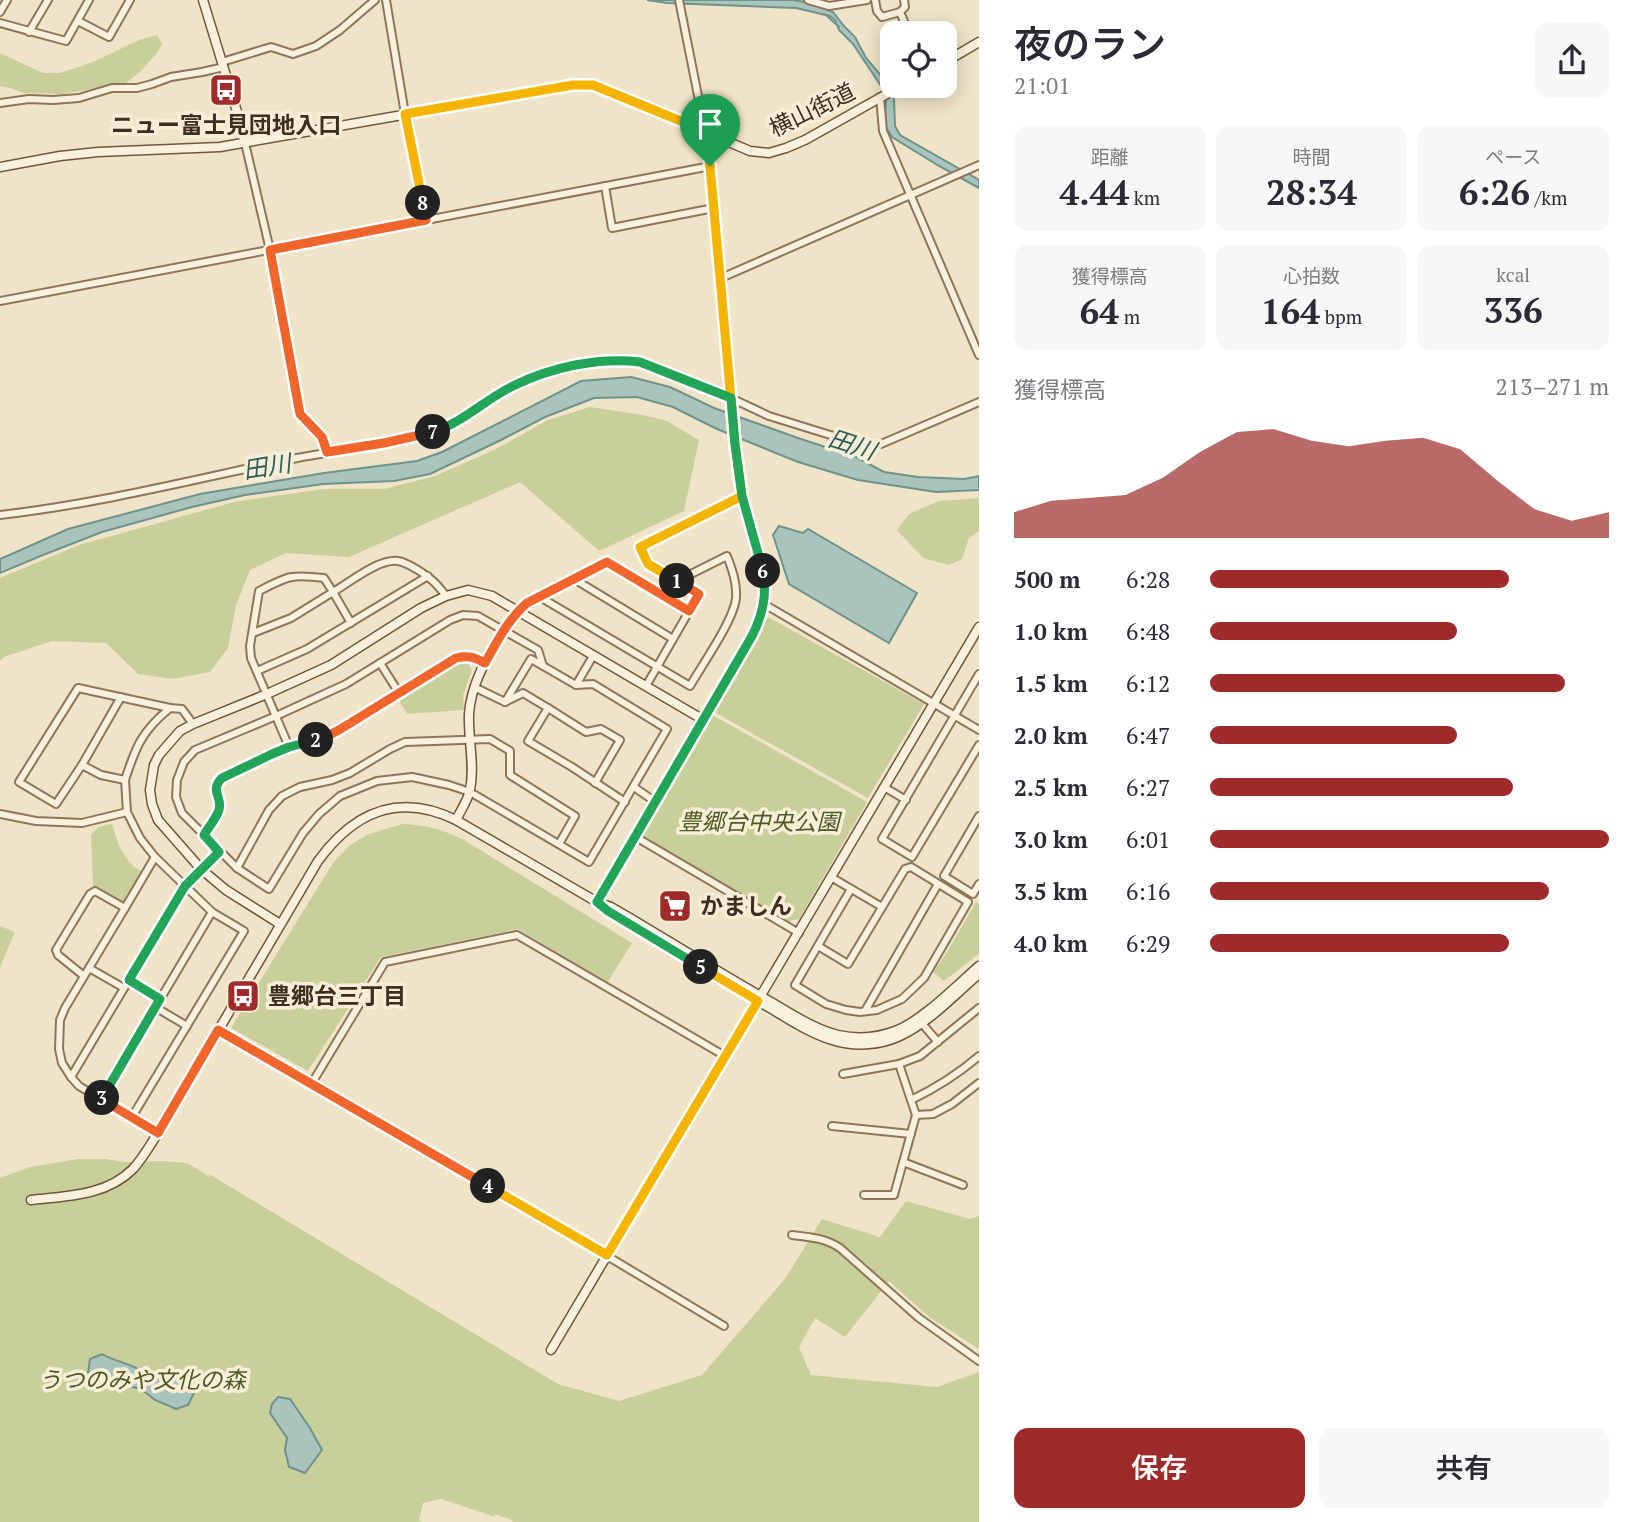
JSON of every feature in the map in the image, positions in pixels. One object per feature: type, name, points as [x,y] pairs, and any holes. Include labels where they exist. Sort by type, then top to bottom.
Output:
[{"type":"street","points":[[0,12],[7,0]]},
{"type":"street","points":[[29,32],[48,0]]},
{"type":"street","points":[[0,23],[66,41],[89,0]]},
{"type":"street","points":[[78,20],[109,37],[130,0]]},
{"type":"street","points":[[203,0],[245,143],[270,250],[300,414],[322,437],[327,452]]},
{"type":"street","points":[[0,103],[29,99],[79,99],[112,88],[137,88],[171,76],[202,72],[271,47],[293,54],[316,46],[340,30],[375,0]]},
{"type":"street","points":[[386,0],[426,220]]},
{"type":"street","points":[[597,902],[752,636],[764,604],[763,570],[742,496],[735,444],[710,166],[679,0]]},
{"type":"street","points":[[808,0],[829,6],[867,0]]},
{"type":"street","points":[[875,0],[877,11],[882,17],[900,12],[905,7],[904,0]]},
{"type":"street","points":[[900,12],[904,21]]},
{"type":"street","points":[[957,55],[979,42]]},
{"type":"street","name":"横山街道","points":[[0,167],[73,155],[220,147],[584,84],[611,92],[750,151],[768,153],[805,140],[880,97]]},
{"type":"street","points":[[880,98],[883,131],[979,355]]},
{"type":"street","points":[[721,278],[979,165]]},
{"type":"street","points":[[0,300],[710,166]]},
{"type":"street","points":[[605,186],[612,228],[715,208]]},
{"type":"street","points":[[0,515],[50,509],[437,431],[513,386],[561,369],[585,364],[627,360],[640,362],[769,416],[869,447],[979,402]]},
{"type":"street","points":[[646,686],[699,594],[648,564],[640,547],[742,496]]},
{"type":"street","points":[[540,597],[691,686],[733,612],[736,597],[735,578],[727,556],[687,576],[682,584]]},
{"type":"street","points":[[253,633],[291,618],[369,570],[395,560],[408,564],[434,580],[446,596]]},
{"type":"street","points":[[456,820],[470,792],[469,713],[474,687],[504,631],[527,603],[607,562],[689,611]]},
{"type":"street","points":[[289,747],[251,658],[250,646],[259,591],[287,577],[301,575],[324,578],[351,623]]},
{"type":"street","points":[[257,671],[307,649],[428,576]]},
{"type":"street","points":[[574,579],[673,639]]},
{"type":"street","points":[[280,924],[226,890],[201,869],[158,820],[150,790],[154,765],[159,755],[180,732],[193,724],[331,665],[421,608],[446,596],[468,590],[492,596],[702,719]]},
{"type":"street","points":[[764,604],[979,730]]},
{"type":"street","points":[[505,702],[531,659],[543,666],[576,685],[593,684],[667,729],[589,862],[470,792],[412,777],[377,781],[341,796],[319,814],[303,833],[269,889],[237,868],[219,852],[182,813],[176,797],[177,780],[184,762],[195,750],[346,684],[450,620],[463,615],[478,616],[538,650],[543,666]]},
{"type":"street","points":[[551,1350],[979,627]]},
{"type":"street","points":[[576,685],[593,656]]},
{"type":"street","points":[[204,835],[219,811],[220,802],[216,790],[222,778],[289,747],[325,737],[456,658],[474,657],[485,663]]},
{"type":"street","points":[[380,663],[399,693]]},
{"type":"street","points":[[979,674],[882,839],[912,857],[979,745]]},
{"type":"street","points":[[474,687],[505,702]]},
{"type":"street","points":[[121,698],[56,804],[19,782],[78,688],[182,709],[193,724]]},
{"type":"street","points":[[505,702],[523,693],[586,732],[601,729],[620,740],[596,783]]},
{"type":"street","points":[[132,1117],[244,931],[212,912],[155,857],[140,838],[127,812],[125,780],[133,754],[153,722],[170,708]]},
{"type":"street","points":[[548,708],[528,741],[625,802]]},
{"type":"street","points":[[237,868],[269,810],[282,796],[299,787],[350,773],[390,748],[405,742],[490,739],[510,751],[510,775],[575,816],[559,844]]},
{"type":"street","points":[[82,765],[101,775],[125,780]]},
{"type":"street","points":[[332,779],[341,796]]},
{"type":"street","points":[[634,787],[654,801]]},
{"type":"street","points":[[884,787],[905,800]]},
{"type":"street","points":[[31,1200],[102,1189],[133,1168],[158,1133],[309,873],[340,835],[361,818],[390,808],[433,810],[456,820],[597,902],[611,907],[759,999],[836,1034],[867,1037],[886,1034],[920,1021],[979,974]]},
{"type":"street","points":[[0,814],[36,821],[82,823],[127,812]]},
{"type":"street","points":[[979,816],[944,876],[973,894],[979,884]]},
{"type":"street","points":[[634,836],[799,933]]},
{"type":"street","points":[[71,1077],[185,886],[219,852]]},
{"type":"street","points":[[155,857],[65,1008],[60,1020],[59,1049],[62,1063],[79,1086],[158,1133]]},
{"type":"street","points":[[818,946],[849,964],[905,869],[911,867],[968,902],[924,978],[902,999],[877,1010],[846,1010],[826,1004],[795,985],[851,889]]},
{"type":"street","points":[[831,877],[882,907]]},
{"type":"street","points":[[865,1011],[938,884]]},
{"type":"street","points":[[84,976],[58,955],[56,950],[90,894],[95,891],[125,908]]},
{"type":"street","points":[[101,1099],[212,912]]},
{"type":"street","points":[[312,1083],[385,962],[517,935],[726,1056]]},
{"type":"street","points":[[920,1021],[979,966]]},
{"type":"street","points":[[89,968],[124,988]]},
{"type":"street","points":[[129,980],[160,999]]},
{"type":"street","points":[[155,1007],[187,1026]]},
{"type":"street","points":[[844,1074],[899,1065],[920,1056],[979,1008]]},
{"type":"street","points":[[920,1021],[938,1042]]},
{"type":"street","points":[[218,1030],[607,1255],[724,1326]]},
{"type":"street","points":[[911,1100],[938,1086],[979,1056]]},
{"type":"street","points":[[864,1195],[894,1195],[916,1115],[899,1065]]},
{"type":"street","points":[[916,1115],[933,1114],[952,1104],[979,1083]]},
{"type":"street","points":[[832,1126],[911,1133]]},
{"type":"street","points":[[903,1162],[963,1185]]},
{"type":"street","points":[[792,1235],[830,1241],[919,1318],[979,1361]]},
{"type":"green space","points":[[157,35],[162,44],[157,53],[126,83],[62,94],[23,93],[0,86],[0,53],[43,73],[60,73]]},
{"type":"green space","points":[[590,407],[667,421],[699,440],[684,511],[599,551],[520,482],[349,557],[286,553],[250,570],[236,605],[228,648],[210,672],[173,679],[138,674],[106,643],[52,641],[4,657],[0,661],[0,578],[79,545],[234,502],[324,489],[384,489],[435,476],[496,449],[548,420]]},
{"type":"green space","points":[[979,498],[979,531],[969,538],[962,559],[949,565],[923,558],[897,530],[909,514],[939,501]]},
{"type":"green space","points":[[768,617],[924,704],[868,798],[714,712]]},
{"type":"green space","points":[[453,664],[468,664],[472,670],[463,696],[464,710],[407,714],[398,698]]},
{"type":"green space","name":"豊郷台中央公園","points":[[711,714],[867,802],[799,919],[789,921],[643,837],[641,829]]},
{"type":"green space","points":[[112,824],[122,851],[142,872],[124,905],[93,887],[91,835],[98,827]]},
{"type":"green space","points":[[402,824],[434,828],[464,840],[632,943],[607,983],[518,929],[381,957],[308,1071],[231,1028],[333,863],[350,845],[369,834]]},
{"type":"green space","points":[[976,902],[979,904],[979,954],[944,981],[933,972]]},
{"type":"green space","points":[[0,926],[15,932],[0,967]]},
{"type":"green space","name":"うつのみや文化の森","points":[[78,1159],[187,1163],[558,1384],[619,1401],[702,1375],[785,1279],[822,1219],[880,1237],[906,1201],[970,1219],[979,1216],[979,1349],[929,1317],[889,1281],[845,1337],[815,1318],[799,1347],[811,1375],[937,1387],[979,1372],[979,1522],[513,1522],[441,1499],[423,1503],[419,1520],[422,1522],[0,1522],[0,1178],[30,1167]]},
{"type":"water","points":[[647,0],[792,0],[833,12],[855,37],[866,58],[880,74],[880,84],[830,16],[796,8]]},
{"type":"water","points":[[894,98],[895,126],[900,135],[979,180],[979,188],[892,137],[885,120],[886,99]]},
{"type":"water","points":[[631,377],[670,387],[714,408],[856,457],[884,472],[964,479],[979,476],[979,490],[936,492],[858,480],[798,462],[717,429],[673,407],[637,397],[594,398],[545,417],[430,474],[394,481],[323,484],[245,495],[192,507],[102,532],[0,573],[0,559],[68,529],[200,494],[324,473],[417,461],[442,452],[581,381]]},
{"type":"water","points":[[779,526],[803,533],[808,529],[917,593],[889,643],[789,584],[773,535]]},
{"type":"water","points":[[102,1354],[153,1375],[195,1374],[196,1389],[188,1405],[176,1409],[155,1400],[141,1389],[102,1382],[88,1373],[90,1359]]},
{"type":"water","points":[[278,1397],[290,1399],[322,1450],[305,1473],[289,1467],[285,1450],[287,1438],[270,1413],[272,1404]]},
{"type":"waterway","points":[[825,14],[839,27]]},
{"type":"place","name":"ニュー富士見団地入口","points":[[226,90]]},
{"type":"place","name":"かましん","points":[[675,906]]},
{"type":"place","name":"豊郷台三丁目","points":[[243,996]]},
{"type":"route","points":[[710,166],[705,131],[593,85],[573,85],[405,114],[426,220],[270,250],[300,414],[322,437],[327,452],[412,438],[437,431],[513,386],[561,369],[585,364],[627,360],[640,362],[731,398],[742,496],[763,570],[765,590],[761,616],[752,636],[597,902],[758,1001],[607,1255],[218,1030],[158,1133],[101,1099],[160,999],[129,980],[185,886],[219,852],[204,835],[219,811],[220,802],[216,790],[222,778],[289,747],[325,737],[339,730],[456,658],[474,657],[485,663],[510,621],[527,603],[607,562],[689,611],[699,594],[648,564],[640,547],[742,496],[710,166]]},
{"type":"water label","name":"田川","points":[[852,445]]},
{"type":"water label","name":"田川","points":[[267,467]]}]
